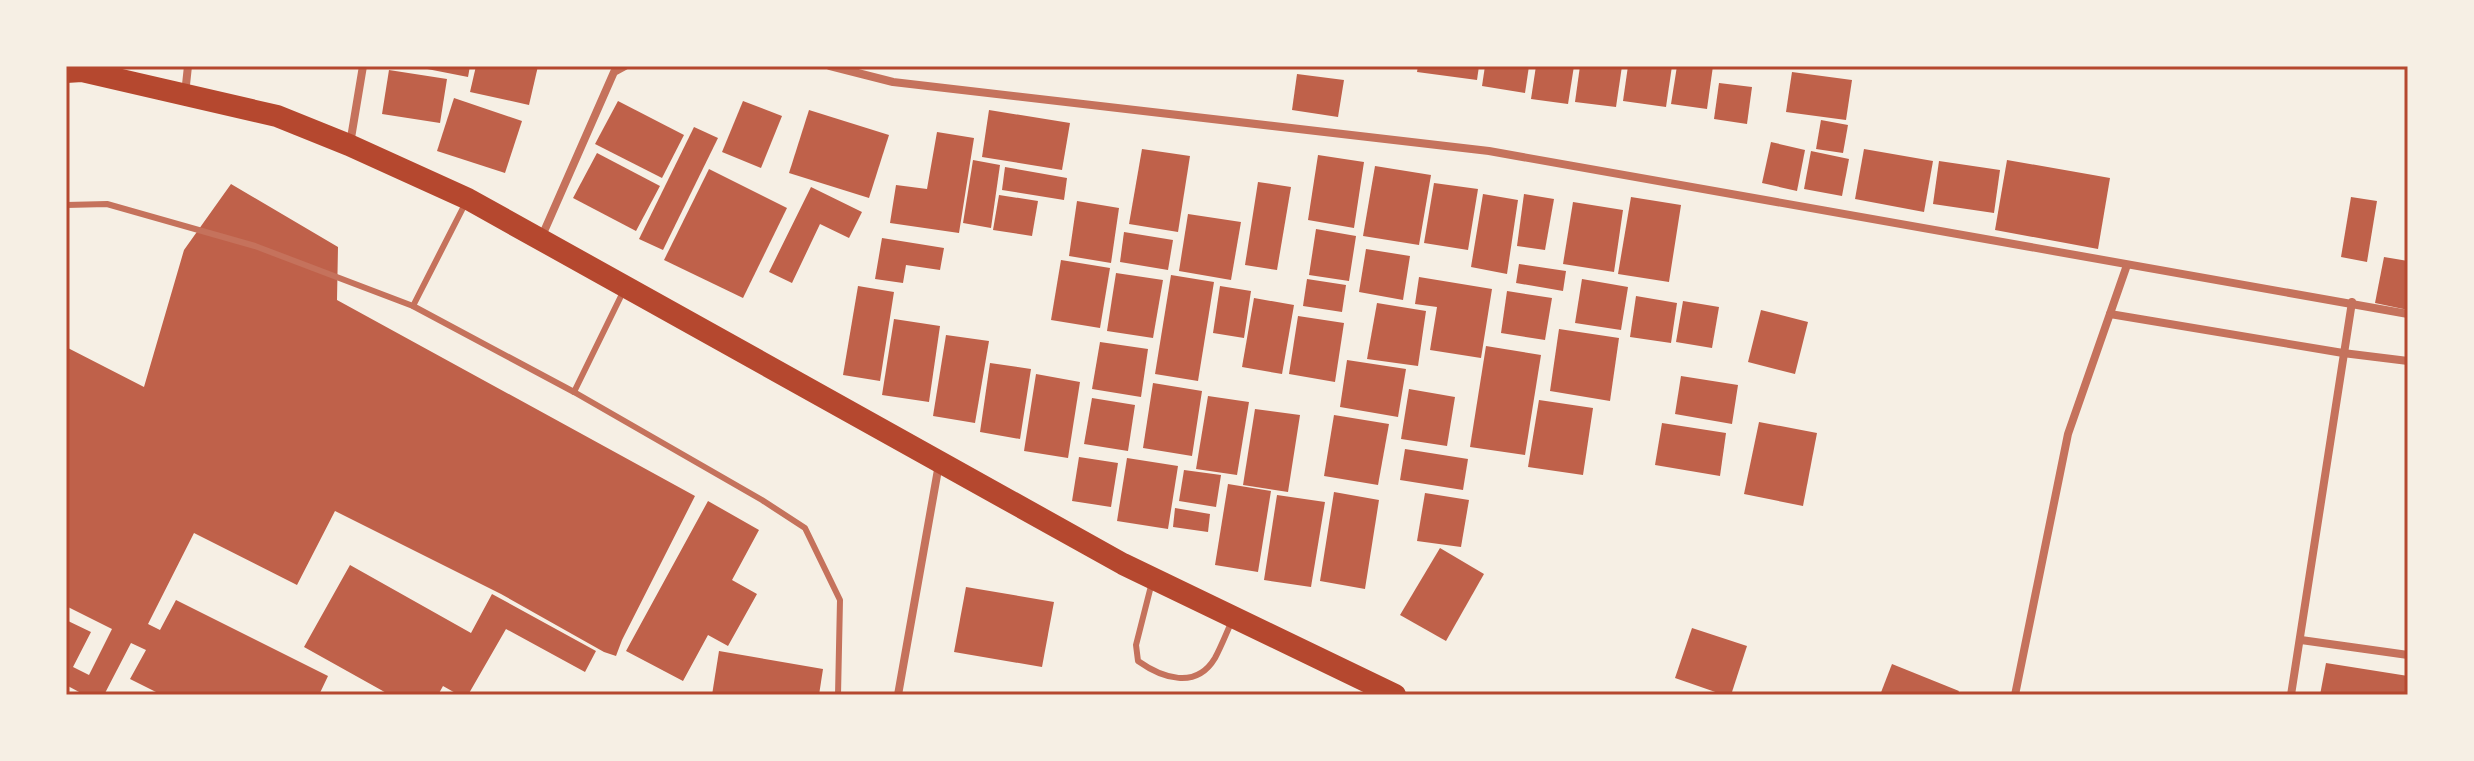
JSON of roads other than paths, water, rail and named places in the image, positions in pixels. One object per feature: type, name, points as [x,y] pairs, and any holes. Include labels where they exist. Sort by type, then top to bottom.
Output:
[{"type":"highway","points":[[74,71],[277,116],[468,199],[940,463],[1153,578],[1395,695]]},
{"type":"street","points":[[185,94],[188,66]]},
{"type":"street","points":[[349,145],[363,66]]},
{"type":"street","points":[[542,238],[614,72],[625,66]]},
{"type":"street","points":[[830,66],[893,82],[1489,151],[2408,314]]},
{"type":"street","points":[[2015,695],[2068,434],[2127,265]]},
{"type":"street","points":[[2291,695],[2352,302]]},
{"type":"street","points":[[2110,314],[2408,361]]},
{"type":"street","points":[[898,695],[940,463]]},
{"type":"street","points":[[2301,640],[2408,655]]},
{"type":"lane","points":[[413,306],[468,199]]},
{"type":"lane","points":[[66,205],[107,204],[255,246],[413,306],[574,392],[762,500],[805,528],[840,600],[838,695]]},
{"type":"lane","points":[[574,392],[626,285]]},
{"type":"lane","points":[[1153,578],[1136,645],[1138,661],[1156,674],[1182,679],[1196,675],[1214,660],[1234,617]]}]
